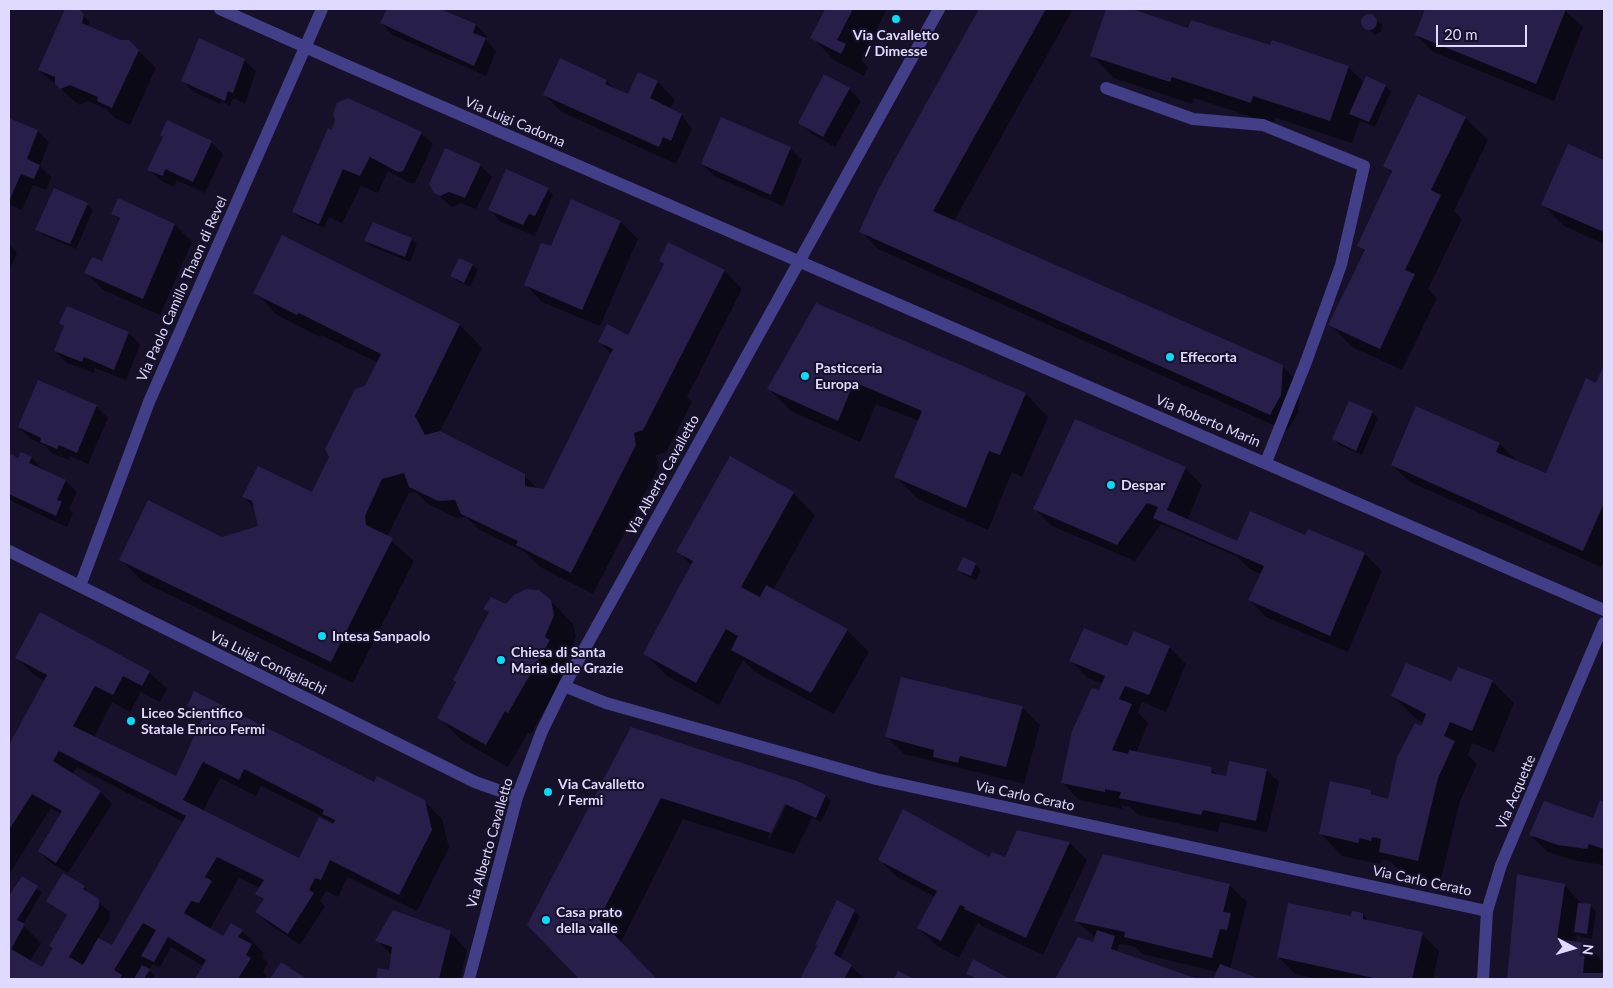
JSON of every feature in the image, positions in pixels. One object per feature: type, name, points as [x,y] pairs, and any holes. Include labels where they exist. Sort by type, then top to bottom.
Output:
[{"type":"street","name":"Via Luigi Cadorna","points":[[220,9],[306,48],[799,260]]},
{"type":"street","name":"Via Paolo Camillo Thaon di Revel","points":[[80,586],[149,402],[322,9]]},
{"type":"street","name":"Via Alberto Cavalletto","points":[[469,979],[517,796],[542,731],[564,686],[939,9]]},
{"type":"street","points":[[1106,88],[1193,119],[1263,125],[1364,166],[1341,265],[1306,362],[1266,462]]},
{"type":"street","name":"Via Roberto Marin","points":[[799,260],[1604,610]]},
{"type":"street","name":"Via Luigi Configliachi","points":[[9,551],[475,782],[517,796]]},
{"type":"street","name":"Via Acquette","points":[[1483,979],[1487,911],[1501,865],[1604,623]]},
{"type":"street","name":"Via Carlo Cerato","points":[[564,686],[606,703],[876,779],[1487,911]]},
{"type":"building","points":[[65,9],[79,9],[84,14],[82,23],[121,40],[129,40],[139,50],[112,108],[97,101],[98,97],[70,85],[60,89],[55,84],[55,77],[38,70]]},
{"type":"building","points":[[387,9],[440,9],[476,24],[473,33],[486,38],[474,66],[380,23]]},
{"type":"building","points":[[825,9],[853,9],[837,40],[846,44],[841,54],[810,38]]},
{"type":"building","points":[[979,9],[1046,9],[933,211],[1283,365],[1281,395],[1270,415],[859,232],[879,188]]},
{"type":"building","points":[[1106,9],[1132,9],[1188,28],[1191,20],[1270,45],[1272,40],[1349,66],[1330,121],[1253,96],[1251,103],[1172,77],[1170,82],[1090,56]]},
{"type":"building","points":[[1425,9],[1566,9],[1536,84],[1415,35]]},
{"type":"building","points":[[1366,14],[1372,14],[1377,19],[1375,28],[1366,30],[1361,25],[1361,19]]},
{"type":"building","points":[[199,38],[245,59],[233,93],[228,91],[225,101],[181,81]]},
{"type":"building","points":[[560,58],[607,80],[605,84],[628,94],[638,72],[658,81],[650,98],[682,114],[671,141],[663,137],[659,147],[543,95]]},
{"type":"building","points":[[824,74],[850,88],[823,137],[798,123]]},
{"type":"building","points":[[1366,76],[1386,85],[1369,122],[1349,114]]},
{"type":"building","points":[[1418,94],[1466,117],[1431,190],[1441,195],[1405,270],[1415,274],[1380,349],[1328,325],[1365,250],[1357,246],[1392,171],[1383,166]]},
{"type":"building","points":[[348,98],[422,132],[403,171],[398,172],[370,157],[360,176],[343,169],[319,224],[292,212],[328,128],[331,130],[335,121],[333,114],[337,103]]},
{"type":"building","points":[[721,117],[791,147],[771,195],[701,164]]},
{"type":"building","points":[[9,118],[38,130],[27,159],[40,165],[34,179],[21,174],[10,199]]},
{"type":"building","points":[[167,120],[212,141],[193,182],[165,169],[163,176],[147,170],[163,137],[160,135]]},
{"type":"building","points":[[1568,144],[1604,160],[1604,232],[1541,205]]},
{"type":"building","points":[[445,148],[481,164],[465,198],[449,192],[440,196],[434,193],[429,184]]},
{"type":"building","points":[[506,169],[549,188],[535,216],[529,214],[523,225],[488,210]]},
{"type":"building","points":[[54,188],[88,203],[70,244],[35,230]]},
{"type":"building","points":[[118,198],[175,224],[143,299],[84,273],[92,257],[102,261],[120,218],[111,214]]},
{"type":"building","points":[[571,199],[621,221],[582,310],[524,285],[541,243],[551,246]]},
{"type":"building","points":[[373,222],[412,238],[405,257],[364,241]]},
{"type":"building","points":[[282,235],[460,324],[415,416],[425,435],[440,431],[525,474],[525,486],[544,489],[613,349],[598,342],[607,324],[628,335],[664,264],[659,261],[668,242],[725,270],[643,430],[634,433],[636,445],[571,573],[516,545],[518,541],[461,514],[455,500],[438,501],[409,487],[404,473],[382,479],[365,516],[366,525],[393,538],[331,662],[119,560],[148,500],[222,537],[258,526],[252,501],[242,497],[258,466],[312,492],[329,457],[325,449],[355,389],[365,386],[381,354],[299,313],[297,315],[253,293]]},
{"type":"building","points":[[459,258],[473,264],[464,283],[450,276]]},
{"type":"building","points":[[816,303],[1026,393],[1000,455],[989,451],[966,508],[894,477],[922,411],[854,382],[838,421],[767,389]]},
{"type":"building","points":[[67,306],[129,332],[114,370],[84,357],[82,362],[54,351],[64,326],[59,323]]},
{"type":"building","points":[[1604,365],[1604,503],[1583,551],[1391,465],[1416,406],[1500,443],[1496,452],[1546,473],[1586,378],[1596,383]]},
{"type":"building","points":[[38,380],[97,405],[77,453],[59,445],[57,449],[40,442],[41,438],[18,427]]},
{"type":"building","points":[[1349,401],[1373,411],[1356,451],[1332,439]]},
{"type":"building","points":[[1075,419],[1186,467],[1167,510],[1237,541],[1250,511],[1305,535],[1308,529],[1365,553],[1330,636],[1248,600],[1264,566],[1153,518],[1158,507],[1147,503],[1117,545],[1033,509]]},
{"type":"building","points":[[21,452],[32,457],[29,463],[66,480],[57,500],[62,501],[56,516],[9,494],[9,453],[18,458]]},
{"type":"building","points":[[730,456],[794,492],[741,587],[760,597],[766,585],[848,629],[811,693],[731,650],[738,636],[726,629],[696,683],[643,654],[693,561],[676,552]]},
{"type":"building","points":[[963,557],[976,563],[971,576],[957,570]]},
{"type":"building","name":"Chiesa di Santa Maria delle Grazie","points":[[526,589],[539,590],[551,600],[554,615],[545,637],[550,640],[508,713],[505,711],[486,745],[437,718],[456,682],[453,680],[489,612],[483,609],[491,597],[506,604],[514,595]]},
{"type":"building","name":"Liceo Scientifico Statale Enrico Fermi","points":[[40,612],[150,671],[142,686],[123,676],[113,695],[95,686],[73,726],[176,776],[204,715],[187,706],[194,691],[374,782],[377,776],[425,800],[432,830],[399,895],[330,860],[321,880],[315,878],[309,890],[314,893],[288,934],[255,912],[264,899],[255,894],[264,880],[217,857],[205,877],[212,881],[199,903],[191,901],[184,913],[223,936],[231,923],[243,930],[238,937],[252,944],[246,955],[251,958],[238,979],[195,979],[206,960],[168,937],[154,962],[141,956],[156,930],[143,923],[114,970],[122,975],[120,979],[9,979],[9,896],[22,876],[38,886],[17,920],[25,924],[11,949],[42,967],[53,948],[49,946],[67,915],[46,901],[63,873],[85,886],[83,889],[99,899],[99,907],[69,957],[83,965],[98,938],[112,945],[186,816],[59,751],[53,761],[101,791],[56,863],[38,851],[62,811],[32,794],[9,830],[9,745],[47,675],[15,658]],"holes":[[[203,762],[239,780],[244,769],[324,810],[322,814],[335,820],[333,824],[319,817],[299,858],[183,800]]]},
{"type":"building","points":[[1084,628],[1127,646],[1134,631],[1170,646],[1149,695],[1125,686],[1119,699],[1132,704],[1112,750],[1128,754],[1129,750],[1212,767],[1211,773],[1226,776],[1229,761],[1267,769],[1256,821],[1203,810],[1201,815],[1119,798],[1121,792],[1105,789],[1105,792],[1061,783],[1072,731],[1092,688],[1099,690],[1105,676],[1069,661]]},
{"type":"building","points":[[1406,663],[1451,681],[1458,667],[1493,680],[1472,731],[1450,722],[1444,736],[1455,741],[1438,778],[1418,861],[1379,852],[1381,839],[1372,837],[1371,841],[1360,838],[1358,843],[1319,834],[1330,781],[1371,790],[1371,794],[1388,799],[1397,757],[1415,723],[1421,726],[1426,714],[1391,696]]},
{"type":"building","points":[[901,677],[1023,706],[1006,767],[960,756],[958,763],[933,757],[934,750],[885,737]]},
{"type":"building","points":[[631,727],[797,781],[826,795],[816,818],[785,804],[771,833],[661,798],[599,919],[657,979],[579,979],[527,925]]},
{"type":"building","points":[[1600,800],[1604,802],[1604,849],[1589,844],[1587,849],[1558,845],[1529,835],[1544,801],[1593,818]]},
{"type":"building","points":[[903,809],[989,857],[992,852],[1005,857],[1017,830],[1070,842],[1026,938],[964,909],[965,907],[960,905],[941,941],[917,928],[937,891],[878,860]]},
{"type":"building","points":[[1103,854],[1230,884],[1223,912],[1231,913],[1227,930],[1220,929],[1212,958],[1124,937],[1125,932],[1074,921]]},
{"type":"building","points":[[1517,874],[1565,884],[1557,939],[1586,943],[1583,973],[1604,973],[1604,979],[1507,979]]},
{"type":"building","points":[[837,900],[855,910],[834,954],[852,965],[844,979],[800,979],[817,946],[815,945]]},
{"type":"building","points":[[1288,903],[1351,916],[1352,911],[1363,913],[1363,919],[1423,932],[1412,979],[1378,979],[1277,957]]},
{"type":"building","points":[[1578,903],[1591,904],[1587,934],[1574,932]]},
{"type":"building","points":[[393,910],[451,931],[439,979],[376,979],[378,968],[389,970],[392,947],[375,941]]},
{"type":"building","points":[[1097,930],[1115,936],[1111,949],[1198,979],[1055,979],[1078,937],[1093,942]]},
{"type":"building","points":[[973,959],[1010,979],[977,979],[966,974]]},
{"type":"building","points":[[281,962],[307,979],[270,979]]},
{"type":"building","points":[[1220,964],[1260,979],[1213,979]]},
{"type":"building","points":[[142,965],[150,969],[144,979],[134,979]]},
{"type":"building","points":[[898,971],[915,979],[894,979]]},
{"type":"place","name":"Via Cavalletto / Dimesse","points":[[896,19]]},
{"type":"place","name":"Effecorta","points":[[1170,357]]},
{"type":"place","name":"Pasticceria Europa","points":[[805,376]]},
{"type":"place","name":"Despar","points":[[1111,485]]},
{"type":"place","name":"Intesa Sanpaolo","points":[[322,636]]},
{"type":"place","name":"Chiesa di Santa Maria delle Grazie","points":[[501,660]]},
{"type":"place","name":"Liceo Scientifico Statale Enrico Fermi","points":[[131,721]]},
{"type":"place","name":"Via Cavalletto / Fermi","points":[[548,792]]},
{"type":"place","name":"Casa prato della valle","points":[[546,920]]}]
